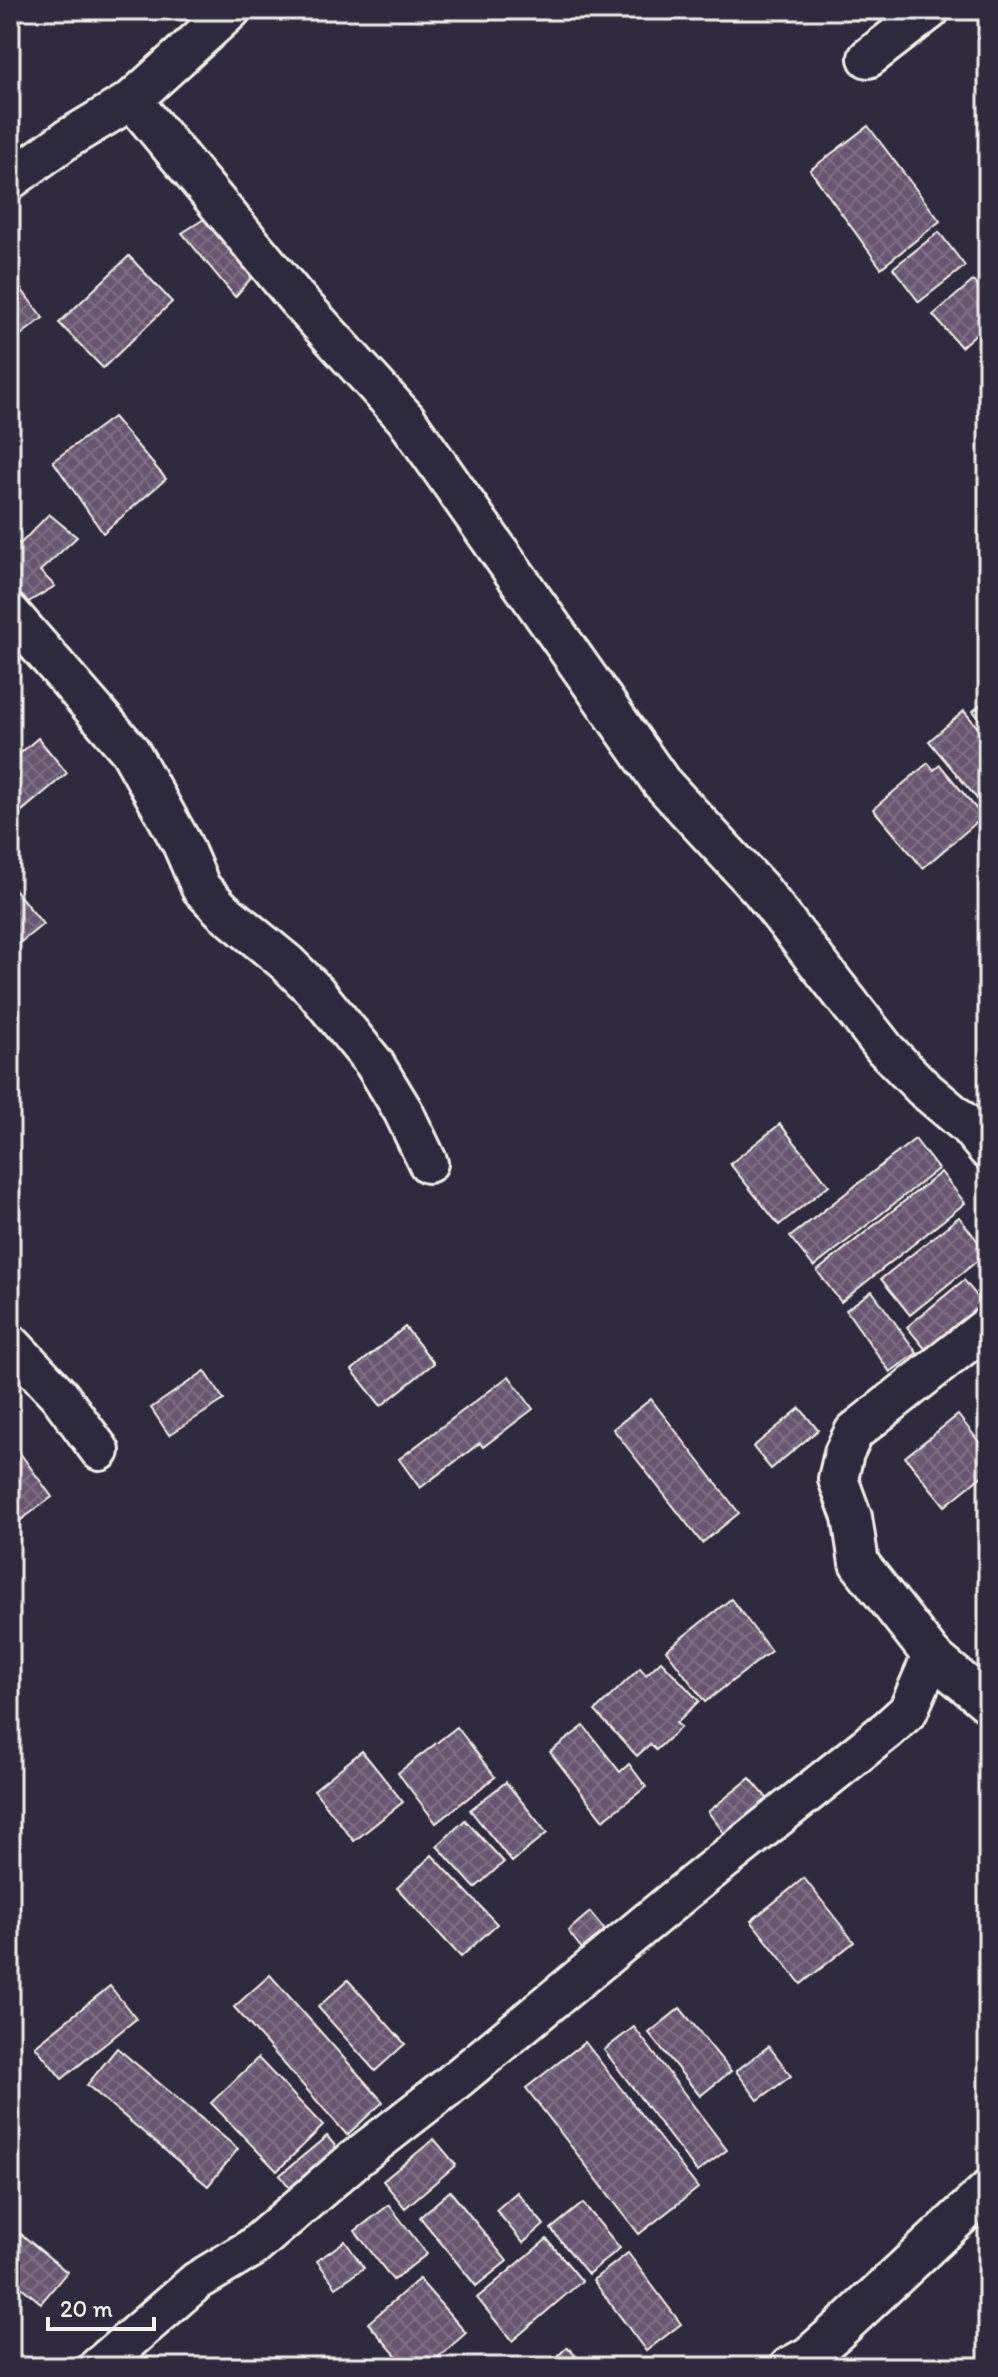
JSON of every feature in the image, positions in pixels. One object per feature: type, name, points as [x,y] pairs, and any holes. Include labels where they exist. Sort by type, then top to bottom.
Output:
[{"type":"street","points":[[10,180],[67,139],[132,100],[231,10]]},
{"type":"street","points":[[868,58],[930,10]]},
{"type":"street","points":[[132,100],[296,298],[406,419],[661,782],[761,890],[885,1049],[923,1088],[981,1128]]},
{"type":"street","points":[[10,613],[130,751],[182,844],[201,888],[316,992],[374,1063],[403,1111],[428,1163]]},
{"type":"street","points":[[988,1326],[854,1432],[844,1453],[838,1479],[852,1517],[859,1563],[932,1656],[988,1703]]},
{"type":"street","points":[[10,1343],[59,1395],[100,1451]]},
{"type":"street","points":[[98,2367],[197,2281],[252,2248],[355,2159],[887,1730],[908,1711],[932,1656]]},
{"type":"street","points":[[789,2367],[809,2356],[844,2325],[988,2190]]},
{"type":"building","points":[[868,126],[940,221],[881,268],[810,170]]},
{"type":"building","points":[[212,214],[259,269],[235,297],[182,233]]},
{"type":"building","points":[[939,232],[965,266],[919,302],[893,268]]},
{"type":"building","points":[[129,256],[172,302],[103,368],[59,323]]},
{"type":"building","points":[[10,274],[43,318],[10,343]]},
{"type":"building","points":[[973,281],[988,298],[988,323],[961,347],[933,315]]},
{"type":"building","points":[[113,417],[166,479],[103,533],[53,461]]},
{"type":"building","points":[[49,514],[77,537],[40,571],[55,586],[25,604],[10,587],[10,543],[13,540],[20,544]]},
{"type":"building","points":[[988,698],[988,729],[973,711]]},
{"type":"building","points":[[964,711],[988,740],[988,812],[929,741]]},
{"type":"building","points":[[38,738],[67,773],[10,821],[10,762]]},
{"type":"building","points":[[928,763],[934,770],[940,765],[983,817],[923,868],[873,809]]},
{"type":"building","points":[[10,884],[43,924],[10,951]]},
{"type":"building","points":[[780,1124],[829,1185],[779,1225],[730,1164]]},
{"type":"building","points":[[915,1139],[938,1169],[814,1267],[790,1237]]},
{"type":"building","points":[[941,1172],[965,1203],[841,1302],[817,1271]]},
{"type":"building","points":[[959,1217],[987,1253],[910,1315],[881,1279]]},
{"type":"building","points":[[964,1280],[988,1310],[932,1357],[907,1327]]},
{"type":"building","points":[[872,1291],[917,1353],[890,1372],[846,1310]]},
{"type":"building","points":[[405,1327],[434,1363],[381,1406],[352,1370]]},
{"type":"building","points":[[205,1371],[224,1400],[169,1435],[151,1408]]},
{"type":"building","points":[[509,1376],[533,1409],[483,1447],[480,1443],[420,1488],[399,1459]]},
{"type":"building","points":[[651,1399],[739,1513],[702,1543],[613,1429]]},
{"type":"building","points":[[800,1408],[818,1430],[771,1469],[753,1447]]},
{"type":"building","points":[[958,1415],[988,1453],[988,1471],[945,1506],[905,1457]]},
{"type":"building","points":[[17,1449],[52,1497],[10,1528],[10,1454]]},
{"type":"building","points":[[731,1599],[771,1651],[705,1702],[666,1650]]},
{"type":"building","points":[[661,1661],[699,1701],[676,1723],[681,1727],[656,1750],[650,1744],[637,1756],[595,1711],[640,1668],[646,1675]]},
{"type":"building","points":[[584,1726],[620,1772],[629,1764],[646,1787],[603,1820],[550,1752]]},
{"type":"building","points":[[457,1727],[495,1777],[436,1823],[398,1773]]},
{"type":"building","points":[[362,1751],[403,1802],[354,1841],[314,1790]]},
{"type":"building","points":[[750,1778],[772,1804],[729,1839],[708,1812]]},
{"type":"building","points":[[506,1782],[547,1833],[512,1862],[470,1810]]},
{"type":"building","points":[[465,1820],[504,1862],[475,1888],[437,1846]]},
{"type":"building","points":[[432,1855],[497,1924],[461,1957],[397,1888]]},
{"type":"building","points":[[804,1878],[854,1942],[801,1984],[751,1921]]},
{"type":"building","points":[[590,1912],[609,1935],[586,1954],[568,1931]]},
{"type":"building","points":[[270,1975],[383,2102],[347,2135],[234,2007]]},
{"type":"building","points":[[348,1980],[405,2044],[375,2071],[318,2007]]},
{"type":"building","points":[[110,1986],[136,2019],[62,2079],[35,2046]]},
{"type":"building","points":[[680,2008],[731,2071],[700,2096],[649,2033]]},
{"type":"building","points":[[634,2027],[727,2150],[697,2172],[604,2050]]},
{"type":"building","points":[[585,2042],[698,2188],[639,2234],[526,2088]]},
{"type":"building","points":[[769,2046],[791,2076],[758,2100],[736,2071]]},
{"type":"building","points":[[117,2048],[238,2149],[208,2186],[87,2085]]},
{"type":"building","points":[[258,2058],[323,2126],[277,2171],[211,2103]]},
{"type":"building","points":[[327,2136],[341,2153],[293,2192],[280,2175]]},
{"type":"building","points":[[434,2139],[456,2165],[405,2208],[383,2181]]},
{"type":"building","points":[[450,2191],[507,2261],[476,2286],[420,2217]]},
{"type":"building","points":[[517,2192],[544,2225],[523,2243],[496,2210]]},
{"type":"building","points":[[583,2203],[620,2248],[588,2274],[551,2229]]},
{"type":"building","points":[[389,2205],[427,2254],[393,2280],[355,2231]]},
{"type":"building","points":[[10,2225],[67,2272],[41,2303],[10,2278]]},
{"type":"building","points":[[547,2239],[582,2281],[512,2341],[477,2298]]},
{"type":"building","points":[[345,2241],[364,2268],[336,2287],[317,2261]]},
{"type":"building","points":[[628,2253],[681,2324],[646,2351],[593,2280]]},
{"type":"building","points":[[419,2279],[466,2333],[427,2367],[406,2367],[368,2323]]},
{"type":"building","points":[[567,2347],[587,2367],[547,2367]]}]
